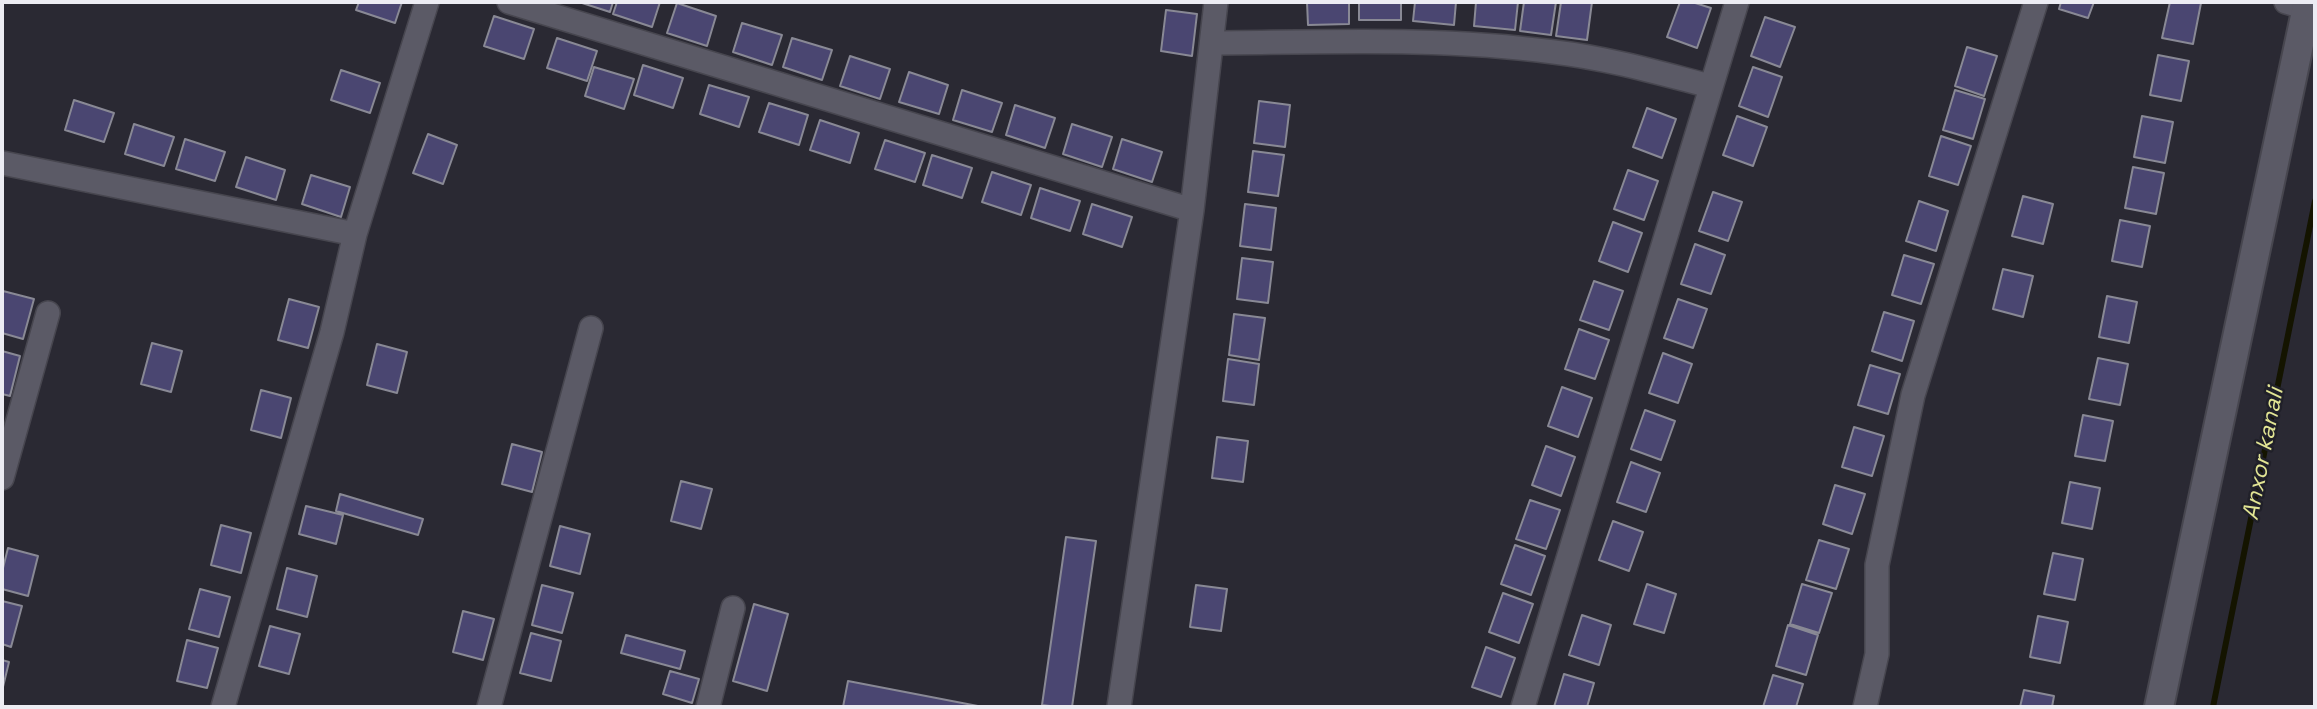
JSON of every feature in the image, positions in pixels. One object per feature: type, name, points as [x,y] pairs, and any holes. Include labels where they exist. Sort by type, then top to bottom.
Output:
[{"type":"street","points":[[223,707],[332,332],[355,234],[427,2]]},
{"type":"street","points":[[509,2],[1192,210]]},
{"type":"street","points":[[1119,707],[1192,210],[1214,43],[1216,2]]},
{"type":"street","points":[[1523,707],[1737,2]]},
{"type":"street","points":[[1865,707],[1877,654],[1877,565],[1913,395],[2036,2]]},
{"type":"street","points":[[2159,707],[2300,4]]},
{"type":"street","points":[[1214,43],[1405,41],[1554,51],[1619,63],[1710,86]]},
{"type":"street","points":[[2,163],[355,234]]},
{"type":"street","points":[[2,478],[48,313]]},
{"type":"street","points":[[489,707],[591,328]]},
{"type":"street","points":[[708,707],[733,608]]},
{"type":"building","points":[[359,2],[402,2],[395,23],[356,10]]},
{"type":"building","points":[[579,2],[613,2],[610,12]]},
{"type":"building","points":[[617,2],[660,2],[652,27],[613,14]]},
{"type":"building","points":[[1307,2],[1349,2],[1349,24],[1308,25]]},
{"type":"building","points":[[1359,2],[1401,2],[1401,20],[1359,20]]},
{"type":"building","points":[[1415,2],[1456,2],[1454,25],[1413,21]]},
{"type":"building","points":[[1476,2],[1518,2],[1515,30],[1474,26]]},
{"type":"building","points":[[1524,2],[1556,2],[1551,35],[1520,31]]},
{"type":"building","points":[[1561,2],[1592,2],[1587,40],[1556,36]]},
{"type":"building","points":[[1680,2],[1692,2],[1711,8],[1697,48],[1667,37]]},
{"type":"building","points":[[2061,2],[2094,2],[2088,18],[2059,9]]},
{"type":"building","points":[[2170,2],[2201,3],[2193,44],[2162,38]]},
{"type":"building","points":[[677,3],[716,16],[707,46],[667,33]]},
{"type":"building","points":[[1166,10],[1197,14],[1192,56],[1161,51]]},
{"type":"building","points":[[494,16],[534,29],[524,59],[484,46]]},
{"type":"building","points":[[1765,17],[1795,27],[1780,67],[1751,56]]},
{"type":"building","points":[[742,23],[782,35],[772,65],[733,52]]},
{"type":"building","points":[[557,38],[597,51],[587,81],[547,68]]},
{"type":"building","points":[[792,38],[832,50],[822,80],[783,67]]},
{"type":"building","points":[[1967,47],[1997,56],[1984,96],[1955,86]]},
{"type":"building","points":[[2158,55],[2189,61],[2181,101],[2150,95]]},
{"type":"building","points":[[850,56],[890,69],[880,99],[840,86]]},
{"type":"building","points":[[643,65],[683,78],[673,108],[634,95]]},
{"type":"building","points":[[594,67],[634,79],[624,109],[585,96]]},
{"type":"building","points":[[1753,67],[1782,77],[1768,117],[1739,106]]},
{"type":"building","points":[[341,70],[380,83],[370,113],[331,100]]},
{"type":"building","points":[[909,72],[948,85],[939,114],[899,102]]},
{"type":"building","points":[[709,85],[749,97],[739,127],[700,114]]},
{"type":"building","points":[[962,90],[1002,103],[992,132],[953,120]]},
{"type":"building","points":[[1955,90],[1985,99],[1973,139],[1943,130]]},
{"type":"building","points":[[74,100],[114,113],[104,142],[65,130]]},
{"type":"building","points":[[1259,101],[1290,105],[1285,147],[1254,143]]},
{"type":"building","points":[[769,103],[808,115],[799,145],[759,132]]},
{"type":"building","points":[[1015,105],[1055,118],[1045,148],[1006,135]]},
{"type":"building","points":[[1647,108],[1676,119],[1662,158],[1633,147]]},
{"type":"building","points":[[1737,116],[1767,127],[1753,166],[1723,155]]},
{"type":"building","points":[[2142,116],[2173,122],[2165,163],[2134,157]]},
{"type":"building","points":[[820,120],[859,133],[850,163],[810,150]]},
{"type":"building","points":[[134,124],[174,137],[164,166],[125,154]]},
{"type":"building","points":[[1072,124],[1112,137],[1102,167],[1063,154]]},
{"type":"building","points":[[428,134],[457,145],[443,184],[413,173]]},
{"type":"building","points":[[1941,136],[1971,146],[1958,185],[1929,176]]},
{"type":"building","points":[[185,139],[225,152],[215,181],[176,169]]},
{"type":"building","points":[[1122,139],[1162,152],[1152,182],[1113,169]]},
{"type":"building","points":[[885,140],[925,153],[915,182],[875,169]]},
{"type":"building","points":[[1253,151],[1284,155],[1278,196],[1248,192]]},
{"type":"building","points":[[932,155],[972,168],[962,198],[923,185]]},
{"type":"building","points":[[246,157],[285,170],[276,200],[236,187]]},
{"type":"building","points":[[2133,167],[2164,173],[2156,214],[2125,208]]},
{"type":"building","points":[[1628,170],[1658,181],[1644,220],[1614,209]]},
{"type":"building","points":[[992,172],[1031,185],[1021,215],[982,202]]},
{"type":"building","points":[[311,175],[350,187],[341,217],[302,204]]},
{"type":"building","points":[[1040,188],[1080,201],[1070,231],[1031,218]]},
{"type":"building","points":[[1713,192],[1742,202],[1728,241],[1699,231]]},
{"type":"building","points":[[2023,196],[2053,204],[2043,244],[2012,236]]},
{"type":"building","points":[[1919,201],[1948,211],[1936,251],[1906,241]]},
{"type":"building","points":[[1092,204],[1132,217],[1122,247],[1083,234]]},
{"type":"building","points":[[1245,204],[1276,208],[1271,250],[1240,246]]},
{"type":"building","points":[[2120,220],[2150,226],[2142,267],[2112,261]]},
{"type":"building","points":[[1613,222],[1642,233],[1628,272],[1599,261]]},
{"type":"building","points":[[1695,244],[1725,255],[1711,294],[1681,284]]},
{"type":"building","points":[[1904,255],[1934,264],[1921,304],[1892,295]]},
{"type":"building","points":[[1242,258],[1273,262],[1268,303],[1237,299]]},
{"type":"building","points":[[2003,269],[2033,276],[2023,317],[1993,309]]},
{"type":"building","points":[[1594,281],[1623,291],[1609,330],[1580,320]]},
{"type":"building","points":[[3,291],[34,299],[23,339],[2,333]]},
{"type":"building","points":[[2107,296],[2137,302],[2129,343],[2099,337]]},
{"type":"building","points":[[289,299],[319,307],[308,348],[278,340]]},
{"type":"building","points":[[1678,299],[1707,309],[1693,348],[1664,338]]},
{"type":"building","points":[[1884,312],[1914,321],[1902,361],[1872,351]]},
{"type":"building","points":[[1234,314],[1265,318],[1259,360],[1229,355]]},
{"type":"building","points":[[1579,329],[1609,340],[1595,379],[1565,369]]},
{"type":"building","points":[[152,343],[182,351],[171,392],[141,384]]},
{"type":"building","points":[[377,344],[407,352],[397,393],[367,385]]},
{"type":"building","points":[[2,351],[20,356],[10,396],[2,394]]},
{"type":"building","points":[[1663,353],[1692,364],[1678,403],[1649,393]]},
{"type":"building","points":[[2098,358],[2128,364],[2120,405],[2089,399]]},
{"type":"building","points":[[1228,359],[1259,364],[1254,405],[1223,401]]},
{"type":"building","points":[[1870,365],[1900,374],[1888,414],[1858,405]]},
{"type":"building","points":[[1562,387],[1592,398],[1578,437],[1548,426]]},
{"type":"building","points":[[261,390],[291,398],[281,438],[251,430]]},
{"type":"building","points":[[1645,410],[1675,421],[1661,460],[1631,449]]},
{"type":"building","points":[[2083,415],[2113,421],[2105,461],[2075,456]]},
{"type":"building","points":[[1854,427],[1884,436],[1872,476],[1842,467]]},
{"type":"building","points":[[1217,437],[1248,441],[1243,482],[1212,478]]},
{"type":"building","points":[[512,444],[542,452],[532,492],[502,484]]},
{"type":"building","points":[[1546,446],[1575,457],[1561,496],[1532,485]]},
{"type":"building","points":[[1631,462],[1660,473],[1646,512],[1617,502]]},
{"type":"building","points":[[681,481],[712,489],[701,529],[671,521]]},
{"type":"building","points":[[2070,482],[2100,488],[2092,529],[2062,523]]},
{"type":"building","points":[[1835,485],[1865,494],[1852,534],[1823,524]]},
{"type":"building","points":[[340,494],[423,519],[418,535],[336,511]]},
{"type":"building","points":[[1530,500],[1560,510],[1546,549],[1516,539]]},
{"type":"building","points":[[306,506],[343,515],[336,544],[299,534]]},
{"type":"building","points":[[1613,521],[1643,532],[1629,571],[1599,560]]},
{"type":"building","points":[[221,525],[251,533],[241,573],[211,565]]},
{"type":"building","points":[[560,526],[590,534],[580,574],[550,566]]},
{"type":"building","points":[[1066,537],[1096,541],[1072,707],[1058,707],[1042,705]]},
{"type":"building","points":[[1819,540],[1849,549],[1836,589],[1806,580]]},
{"type":"building","points":[[1515,545],[1545,556],[1531,595],[1501,584]]},
{"type":"building","points":[[8,548],[38,556],[28,596],[2,589],[2,572]]},
{"type":"building","points":[[2053,553],[2083,559],[2075,600],[2044,594]]},
{"type":"building","points":[[287,568],[317,576],[307,617],[277,609]]},
{"type":"building","points":[[1647,584],[1676,594],[1664,633],[1634,624]]},
{"type":"building","points":[[1802,584],[1832,593],[1819,633],[1790,624]]},
{"type":"building","points":[[542,585],[573,593],[562,633],[532,625]]},
{"type":"building","points":[[1196,585],[1227,589],[1221,631],[1190,627]]},
{"type":"building","points":[[200,589],[230,597],[219,637],[189,629]]},
{"type":"building","points":[[1503,593],[1533,604],[1519,643],[1489,632]]},
{"type":"building","points":[[2,601],[22,606],[11,647],[2,644]]},
{"type":"building","points":[[754,604],[788,614],[767,691],[733,681]]},
{"type":"building","points":[[463,611],[494,619],[483,660],[453,652]]},
{"type":"building","points":[[1582,615],[1611,625],[1599,665],[1569,655]]},
{"type":"building","points":[[2038,616],[2068,622],[2060,663],[2030,657]]},
{"type":"building","points":[[1788,625],[1818,635],[1806,675],[1776,666]]},
{"type":"building","points":[[270,626],[300,634],[289,674],[259,666]]},
{"type":"building","points":[[531,633],[561,641],[551,681],[520,673]]},
{"type":"building","points":[[626,635],[685,651],[680,669],[621,653]]},
{"type":"building","points":[[187,640],[218,648],[207,688],[177,681]]},
{"type":"building","points":[[1486,647],[1515,658],[1501,697],[1472,687]]},
{"type":"building","points":[[2,660],[9,662],[2,691]]},
{"type":"building","points":[[670,671],[699,679],[692,703],[663,694]]},
{"type":"building","points":[[1564,674],[1594,683],[1587,707],[1554,707]]},
{"type":"building","points":[[1773,675],[1803,684],[1796,707],[1763,707]]},
{"type":"building","points":[[848,681],[983,707],[843,707]]},
{"type":"building","points":[[2024,690],[2054,696],[2052,707],[2020,707]]},
{"type":"waterway","name":"Anxor kanali","points":[[2213,707],[2315,201]]}]
